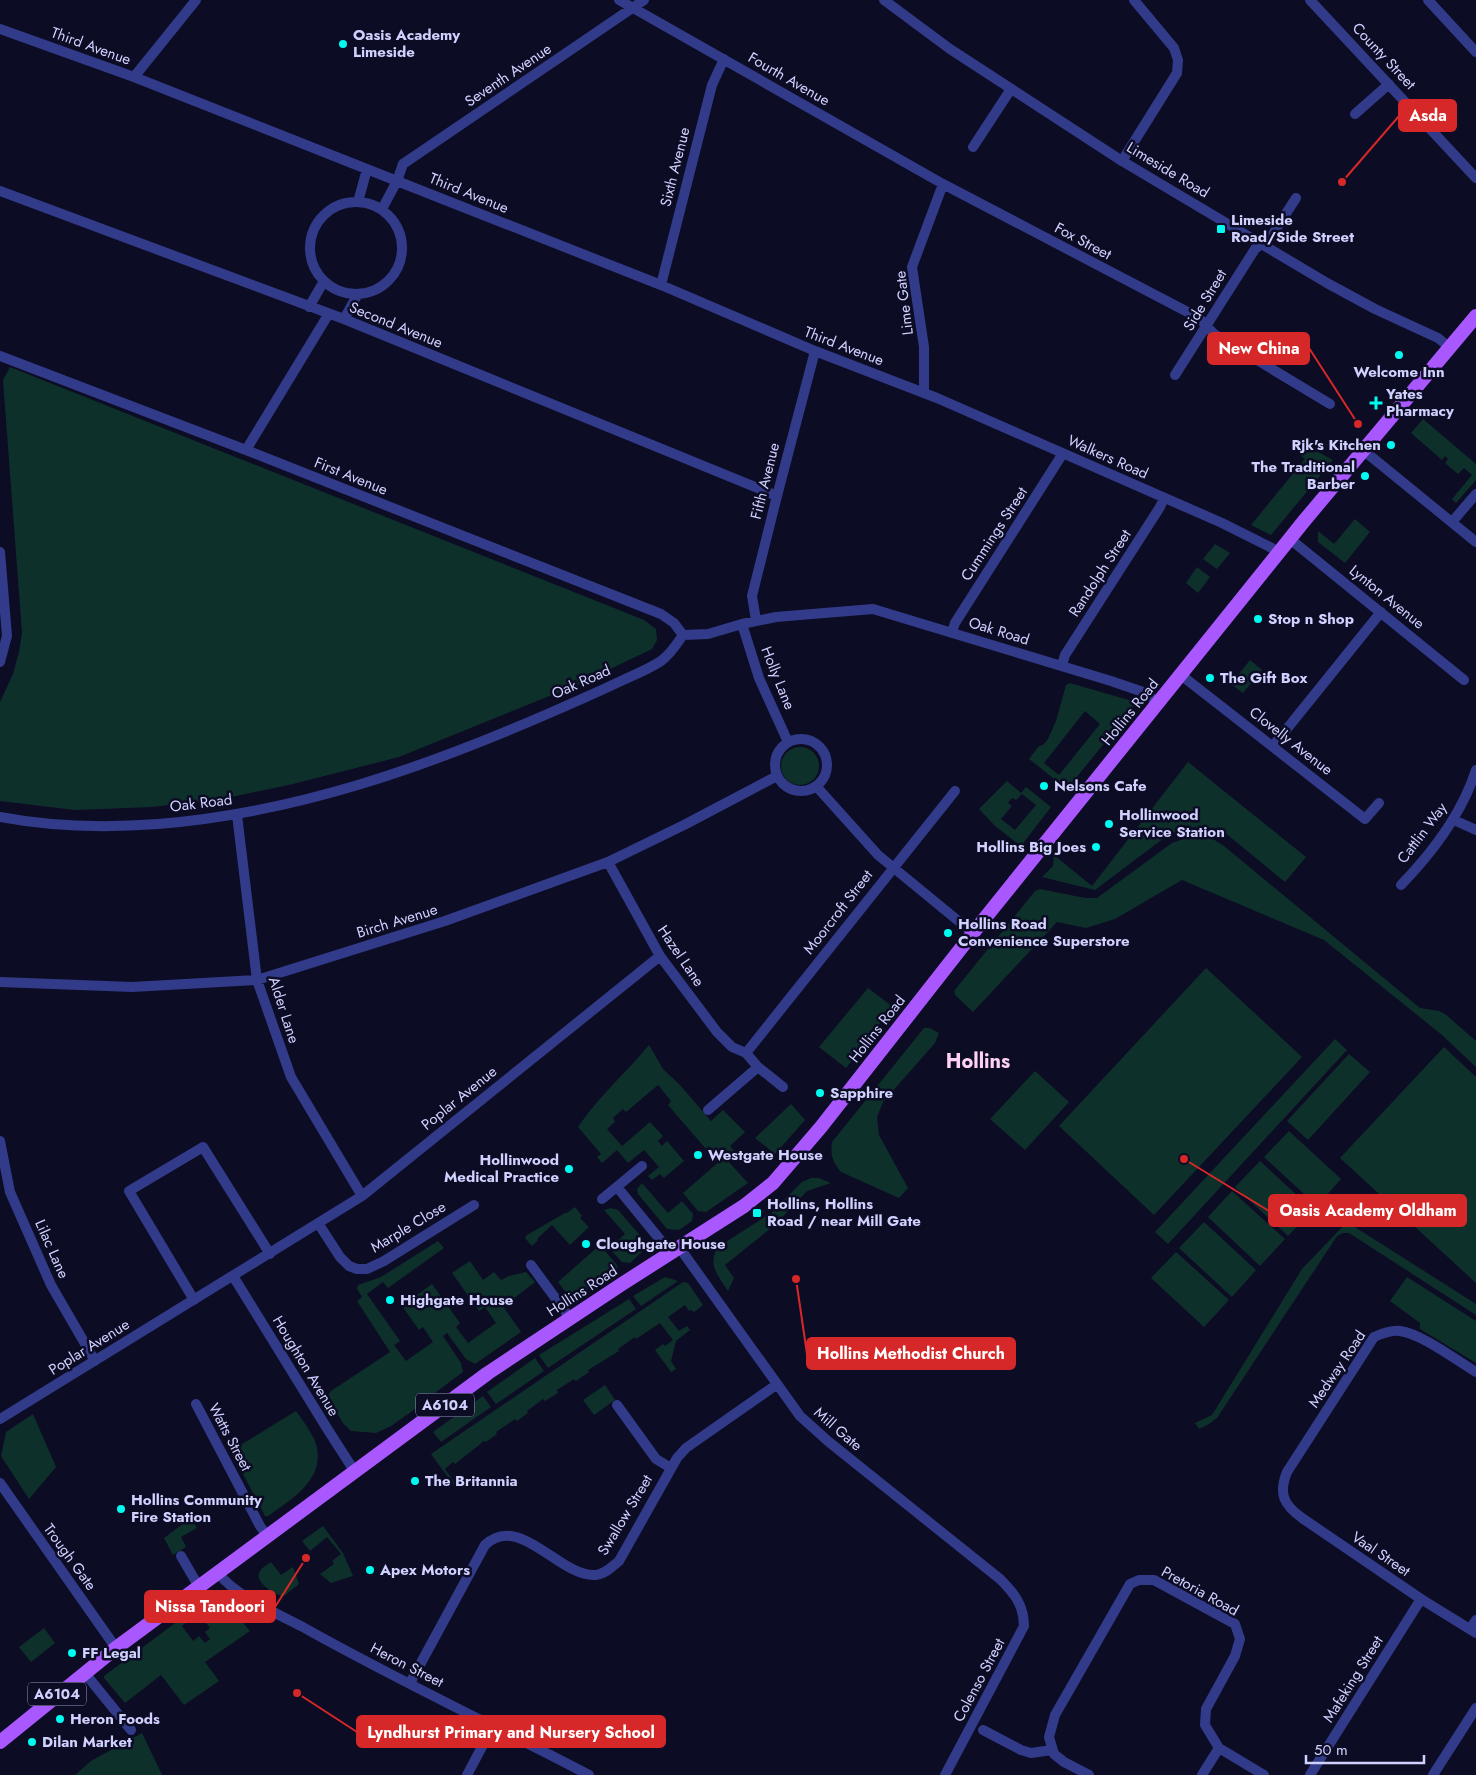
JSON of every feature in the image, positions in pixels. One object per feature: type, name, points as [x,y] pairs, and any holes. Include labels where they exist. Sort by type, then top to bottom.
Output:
[{"type":"main road","name":"Hollins Road","points":[[0,1742],[84,1672],[488,1373],[744,1206],[773,1183],[821,1127],[973,933],[1290,539],[1476,316]]},
{"type":"street","points":[[134,78],[196,0]]},
{"type":"street","name":"Fourth Avenue","points":[[620,0],[943,184]]},
{"type":"street","name":"Seventh Avenue","points":[[382,209],[404,164],[644,0]]},
{"type":"street","name":"Limeside Road","points":[[884,0],[950,49],[1122,161],[1327,283],[1375,309],[1438,338],[1449,347]]},
{"type":"street","points":[[1122,161],[1177,73],[1178,60],[1174,48],[1134,0]]},
{"type":"street","name":"County Street","points":[[1310,0],[1476,178]]},
{"type":"street","points":[[1428,0],[1476,52]]},
{"type":"street","name":"Third Avenue","points":[[0,29],[134,78],[367,169],[660,285],[815,351],[924,392]]},
{"type":"street","name":"Sixth Avenue","points":[[660,285],[712,84],[724,59]]},
{"type":"street","points":[[1355,114],[1389,84]]},
{"type":"street","points":[[973,147],[1011,89]]},
{"type":"street","points":[[358,202],[367,169]]},
{"type":"street","name":"Fox Street","points":[[943,184],[1199,318],[1214,334],[1330,404]]},
{"type":"street","name":"Lime Gate","points":[[924,392],[924,347],[912,267],[943,184]]},
{"type":"street","name":"Second Avenue","points":[[0,191],[344,319],[777,496]]},
{"type":"street","name":"Side Street","points":[[1176,375],[1255,249],[1271,237],[1296,198]]},
{"type":"street","points":[[358,202],[364,202],[382,209],[391,218],[400,232],[402,248],[401,260],[394,274],[386,283],[374,290],[358,294],[337,290],[324,281],[315,268],[310,252],[312,236],[320,218],[329,211],[348,203],[358,202]]},
{"type":"street","points":[[309,307],[324,281]]},
{"type":"street","points":[[344,319],[358,294]]},
{"type":"street","points":[[246,450],[328,314]]},
{"type":"street","name":"Fifth Avenue","points":[[756,620],[752,596],[815,351]]},
{"type":"street","name":"First Avenue","points":[[0,356],[246,450],[661,614],[674,623],[683,635]]},
{"type":"street","name":"Walkers Road","points":[[924,392],[1164,498],[1260,542],[1279,553]]},
{"type":"street","points":[[1363,450],[1476,542]]},
{"type":"street","name":"Cummings Street","points":[[952,632],[955,623],[1062,453]]},
{"type":"street","points":[[1452,522],[1476,494]]},
{"type":"street","name":"Randolph Street","points":[[1062,665],[1065,655],[1164,498]]},
{"type":"street","name":"Lynton Avenue","points":[[1290,539],[1464,680]]},
{"type":"street","points":[[0,552],[7,636],[0,662]]},
{"type":"street","name":"Oak Road","points":[[0,817],[71,826],[125,826],[199,820],[307,800],[422,764],[512,729],[662,661],[683,635],[708,634],[756,620],[776,617],[873,609],[1062,665],[1146,693],[1158,703]]},
{"type":"street","points":[[1273,746],[1382,612]]},
{"type":"street","name":"Holly Lane","points":[[742,624],[759,678],[788,742]]},
{"type":"street","name":"Clovelly Avenue","points":[[1181,675],[1365,819],[1379,803]]},
{"type":"street","points":[[796,739],[814,742],[825,755],[826,772],[822,780],[809,790],[787,788],[776,776],[774,760],[782,746],[788,742],[796,739]]},
{"type":"street","name":"Cattlin Way","points":[[1401,885],[1454,820],[1476,770]]},
{"type":"street","name":"Birch Avenue","points":[[0,982],[132,987],[257,980],[445,921],[608,862],[684,825],[776,776]]},
{"type":"street","points":[[816,786],[858,834],[892,868],[973,933]]},
{"type":"street","name":"Moorcroft Street","points":[[746,1052],[955,791]]},
{"type":"street","name":"Alder Lane","points":[[237,814],[257,980],[291,1077],[362,1196]]},
{"type":"street","points":[[1454,820],[1476,830]]},
{"type":"street","name":"Hazel Lane","points":[[608,862],[660,956],[717,1032],[732,1047],[746,1052]]},
{"type":"street","name":"Poplar Avenue","points":[[0,1419],[362,1196],[660,956]]},
{"type":"street","points":[[746,1052],[758,1067],[783,1087]]},
{"type":"street","points":[[708,1110],[758,1067]]},
{"type":"street","name":"Lilac Lane","points":[[0,1141],[10,1192],[51,1285],[95,1361]]},
{"type":"street","points":[[194,1300],[129,1190],[203,1147],[270,1254]]},
{"type":"street","points":[[602,1199],[642,1166]]},
{"type":"street","name":"Mill Gate","points":[[617,1188],[662,1242],[674,1250],[800,1416],[829,1442],[1000,1579],[1016,1596]]},
{"type":"street","name":"Marple Close","points":[[318,1223],[340,1257],[349,1266],[357,1269],[367,1269],[384,1261],[474,1205]]},
{"type":"street","points":[[531,1265],[570,1318]]},
{"type":"street","name":"Houghton Avenue","points":[[233,1276],[355,1472]]},
{"type":"street","name":"Medway Road","points":[[1282,1488],[1286,1472],[1374,1338],[1390,1331],[1400,1331],[1416,1336],[1476,1372]]},
{"type":"street","name":"Swallow Street","points":[[410,1683],[485,1545],[491,1539],[500,1536],[512,1536],[524,1540],[583,1573],[597,1575],[609,1570],[619,1561],[671,1468],[686,1448],[776,1384]]},
{"type":"street","name":"Watts Street","points":[[196,1404],[267,1536]]},
{"type":"street","points":[[617,1405],[656,1459],[671,1468]]},
{"type":"street","name":"Trough Gate","points":[[0,1483],[116,1648]]},
{"type":"street","name":"Vaal Street","points":[[1282,1488],[1286,1503],[1295,1513],[1421,1599],[1473,1631]]},
{"type":"street","points":[[181,1556],[199,1586]]},
{"type":"street","name":"Heron Street","points":[[218,1573],[224,1581],[241,1593],[350,1653],[588,1775]]},
{"type":"street","name":"Pretoria Road","points":[[1052,1750],[1049,1737],[1055,1714],[1130,1584],[1139,1580],[1154,1580],[1235,1624],[1240,1639],[1235,1656],[1206,1709],[1205,1726],[1219,1748],[1264,1775]]},
{"type":"street","name":"Colenso Street","points":[[945,1775],[1024,1626],[1024,1617],[1016,1596]]},
{"type":"street","name":"Mafeking Street","points":[[1310,1775],[1421,1599]]},
{"type":"street","points":[[1473,1631],[1476,1620]]},
{"type":"street","points":[[84,1672],[131,1730]]},
{"type":"street","points":[[1433,1775],[1476,1708]]},
{"type":"street","points":[[467,1775],[493,1726]]},
{"type":"street","points":[[983,1730],[1031,1754],[1052,1750],[1064,1762],[1088,1775]]},
{"type":"street","points":[[1202,1775],[1219,1748]]},
{"type":"green space","points":[[10,367],[644,620],[656,629],[657,640],[652,649],[579,684],[399,757],[293,784],[222,799],[152,807],[75,810],[0,801],[0,702],[13,674],[22,633],[3,380]]},
{"type":"green space","points":[[1423,419],[1476,464],[1476,480],[1456,503],[1452,499],[1472,475],[1464,468],[1458,474],[1445,463],[1448,459],[1445,456],[1442,460],[1411,433]]},
{"type":"green space","points":[[1303,444],[1333,460],[1271,535],[1251,525],[1305,459],[1297,452]]},
{"type":"green space","points":[[1355,519],[1370,532],[1345,563],[1318,542],[1318,531],[1334,544]]},
{"type":"green space","points":[[1215,544],[1230,553],[1217,569],[1203,559]]},
{"type":"green space","points":[[1197,567],[1210,577],[1198,593],[1186,583]]},
{"type":"green space","points":[[1250,660],[1262,670],[1243,693],[1231,684]]},
{"type":"green space","points":[[1070,683],[1132,701],[1133,708],[1067,789],[1029,759],[1039,746],[1043,745],[1048,739],[1056,721],[1066,685]],"holes":[[[1085,711],[1100,724],[1059,775],[1044,763]]]},
{"type":"green space","points":[[800,747],[813,753],[819,766],[813,779],[800,785],[787,779],[781,766],[787,753]]},
{"type":"green space","points":[[1188,762],[1306,857],[1285,882],[1224,832],[1209,828],[1187,827],[1168,835],[1095,890],[1042,877],[1053,866],[1054,855],[1092,886]]},
{"type":"green space","points":[[1007,781],[1021,793],[1026,787],[1051,807],[1021,846],[995,826],[979,809]],"holes":[[[1022,794],[1036,805],[1015,830],[1001,819],[1012,806],[1008,803],[1012,798],[1016,800]]]},
{"type":"green space","points":[[1192,836],[1213,839],[1224,846],[1420,1008],[1439,1011],[1445,1014],[1476,1041],[1476,1067],[1442,1035],[1324,940],[1182,880],[1115,919],[1086,928],[1057,922],[973,1012],[955,995],[954,991],[1035,891],[1040,889],[1085,898],[1097,898],[1172,843]]},
{"type":"green space","points":[[1206,968],[1302,1057],[1154,1215],[1059,1126]]},
{"type":"green space","points":[[868,988],[893,1007],[846,1068],[819,1047]]},
{"type":"green space","points":[[924,1028],[930,1028],[939,1033],[935,1043],[883,1102],[877,1117],[879,1135],[908,1188],[899,1198],[841,1172],[833,1158],[831,1151],[832,1142]]},
{"type":"green space","points":[[1335,1039],[1347,1050],[1168,1244],[1155,1232]]},
{"type":"green space","points":[[649,1045],[663,1069],[679,1084],[711,1121],[723,1110],[745,1132],[730,1146],[738,1156],[726,1159],[748,1183],[706,1212],[698,1211],[683,1193],[721,1160],[709,1146],[706,1149],[668,1105],[671,1101],[658,1085],[626,1112],[623,1109],[613,1118],[615,1122],[607,1129],[622,1146],[650,1122],[663,1136],[658,1141],[662,1146],[667,1141],[684,1161],[664,1178],[660,1174],[652,1180],[648,1176],[659,1167],[644,1150],[628,1163],[617,1150],[602,1163],[597,1157],[601,1154],[578,1127],[594,1105]]},
{"type":"green space","points":[[1444,1047],[1476,1077],[1476,1283],[1340,1158]]},
{"type":"green space","points":[[1349,1054],[1370,1072],[1308,1140],[1287,1121]]},
{"type":"green space","points":[[1035,1071],[1069,1102],[1025,1150],[990,1119]]},
{"type":"green space","points":[[791,1104],[805,1120],[775,1154],[755,1138]]},
{"type":"green space","points":[[1289,1131],[1341,1179],[1317,1206],[1264,1157]]},
{"type":"green space","points":[[1260,1161],[1313,1210],[1288,1236],[1235,1187]]},
{"type":"green space","points":[[811,1178],[819,1178],[831,1183],[807,1191],[776,1224],[725,1265],[734,1278],[728,1291],[715,1270],[714,1259],[718,1247],[771,1213],[802,1182]]},
{"type":"green space","points":[[642,1183],[668,1213],[682,1201],[693,1214],[692,1221],[679,1230],[667,1229],[638,1194],[637,1189]]},
{"type":"green space","points":[[1232,1191],[1285,1239],[1260,1266],[1208,1217]]},
{"type":"green space","points":[[575,1207],[582,1216],[580,1218],[589,1227],[570,1245],[552,1225],[532,1246],[525,1238],[527,1235]]},
{"type":"green space","points":[[611,1208],[618,1210],[645,1241],[644,1250],[630,1263],[622,1262],[609,1248],[625,1234],[604,1210]]},
{"type":"green space","points":[[1204,1222],[1256,1270],[1232,1297],[1179,1248]]},
{"type":"green space","points":[[1347,1222],[1476,1304],[1476,1315],[1349,1233],[1343,1233],[1337,1236],[1217,1418],[1199,1429],[1195,1423],[1212,1415],[1302,1269]]},
{"type":"green space","points":[[438,1241],[444,1248],[388,1288],[383,1282],[367,1294],[400,1341],[394,1345],[406,1361],[433,1342],[423,1327],[419,1330],[402,1306],[432,1284],[460,1323],[456,1327],[468,1343],[496,1323],[485,1307],[479,1311],[452,1273],[470,1261],[483,1280],[494,1272],[501,1280],[526,1272],[535,1282],[502,1305],[521,1332],[475,1364],[466,1359],[447,1333],[443,1336],[461,1363],[463,1372],[432,1395],[420,1394],[425,1402],[391,1426],[376,1433],[351,1431],[343,1423],[327,1397],[331,1391],[390,1352],[357,1301],[362,1297],[357,1289],[358,1285],[381,1277]]},
{"type":"green space","points":[[600,1245],[617,1265],[618,1270],[571,1299],[558,1282]]},
{"type":"green space","points":[[1176,1252],[1229,1300],[1204,1327],[1151,1278]]},
{"type":"green space","points":[[665,1277],[678,1281],[641,1306],[633,1296]]},
{"type":"green space","points":[[1407,1277],[1476,1321],[1476,1363],[1420,1329],[1420,1323],[1390,1301]]},
{"type":"green space","points":[[683,1282],[688,1283],[703,1305],[694,1312],[689,1311],[685,1305],[668,1317],[679,1331],[687,1326],[690,1330],[676,1341],[671,1361],[676,1369],[671,1372],[655,1350],[673,1340],[660,1323],[636,1339],[635,1337],[618,1349],[619,1351],[588,1370],[589,1372],[576,1381],[574,1379],[557,1390],[558,1393],[545,1401],[543,1399],[527,1411],[528,1413],[496,1432],[497,1434],[486,1442],[484,1441],[455,1464],[453,1462],[445,1469],[457,1486],[455,1487],[431,1454]]},
{"type":"green space","points":[[629,1299],[636,1309],[548,1368],[539,1355]]},
{"type":"green space","points":[[535,1358],[544,1371],[496,1404],[487,1392]]},
{"type":"green space","points":[[605,1385],[615,1400],[594,1415],[583,1400]]},
{"type":"green space","points":[[483,1396],[491,1407],[441,1442],[433,1432]]},
{"type":"green space","points":[[296,1411],[310,1431],[316,1444],[318,1456],[316,1468],[312,1478],[305,1487],[268,1516],[265,1516],[231,1451]]},
{"type":"green space","points":[[33,1414],[56,1467],[29,1499],[1,1456],[6,1432]]},
{"type":"green space","points":[[191,1518],[197,1528],[181,1537],[186,1547],[173,1555],[164,1538]]},
{"type":"green space","points":[[323,1526],[343,1553],[353,1576],[331,1583],[320,1574],[334,1564],[332,1561],[341,1554],[327,1537],[310,1551],[302,1541]]},
{"type":"green space","points":[[271,1562],[281,1575],[293,1567],[299,1584],[284,1596],[276,1594],[267,1588],[260,1580],[259,1573]]},
{"type":"green space","points":[[212,1602],[229,1609],[238,1616],[250,1631],[205,1662],[219,1681],[184,1705],[161,1675],[125,1703],[104,1676],[186,1615],[190,1619],[182,1626],[193,1641],[199,1636],[205,1643],[210,1639],[205,1632],[210,1628],[196,1608]]},
{"type":"green space","points":[[44,1628],[55,1643],[31,1662],[19,1647]]},
{"type":"green space","points":[[142,1733],[162,1775],[75,1775],[91,1761]]},
{"type":"place","name":"Oasis Academy Limeside","points":[[343,44]]},
{"type":"place","name":"Asda","points":[[1342,182]]},
{"type":"place","name":"Limeside Road/Side Street","points":[[1221,229]]},
{"type":"place","name":"Welcome Inn","points":[[1399,355]]},
{"type":"place","name":"Yates Pharmacy","points":[[1376,403]]},
{"type":"place","name":"New China","points":[[1358,424]]},
{"type":"place","name":"Rjk's Kitchen","points":[[1391,445]]},
{"type":"place","name":"The Traditional Barber","points":[[1365,476]]},
{"type":"place","name":"Stop n Shop","points":[[1258,619]]},
{"type":"place","name":"The Gift Box","points":[[1210,678]]},
{"type":"place","name":"Nelsons Cafe","points":[[1044,786]]},
{"type":"place","name":"Hollinwood Service Station","points":[[1109,824]]},
{"type":"place","name":"Hollins Big Joes","points":[[1096,847]]},
{"type":"place","name":"Hollins Road Convenience Superstore","points":[[948,933]]},
{"type":"place","name":"Sapphire","points":[[820,1093]]},
{"type":"place","name":"Westgate House","points":[[698,1155]]},
{"type":"place","name":"Oasis Academy Oldham","points":[[1184,1159]]},
{"type":"place","name":"Hollinwood Medical Practice","points":[[569,1169]]},
{"type":"place","name":"Hollins, Hollins Road / near Mill Gate","points":[[757,1213]]},
{"type":"place","name":"Cloughgate House","points":[[586,1244]]},
{"type":"place","name":"Hollins Methodist Church","points":[[796,1279]]},
{"type":"place","name":"Highgate House","points":[[390,1300]]},
{"type":"place","name":"The Britannia","points":[[415,1481]]},
{"type":"place","name":"Hollins Community Fire Station","points":[[121,1509]]},
{"type":"place","name":"Nissa Tandoori","points":[[306,1558]]},
{"type":"place","name":"Apex Motors","points":[[370,1570]]},
{"type":"place","name":"FF Legal","points":[[72,1653]]},
{"type":"place","name":"Lyndhurst Primary and Nursery School","points":[[297,1693]]},
{"type":"place","name":"Heron Foods","points":[[60,1719]]},
{"type":"place","name":"Dilan Market","points":[[32,1742]]},
{"type":"district","name":"Hollins","points":[[978,1061]]}]
